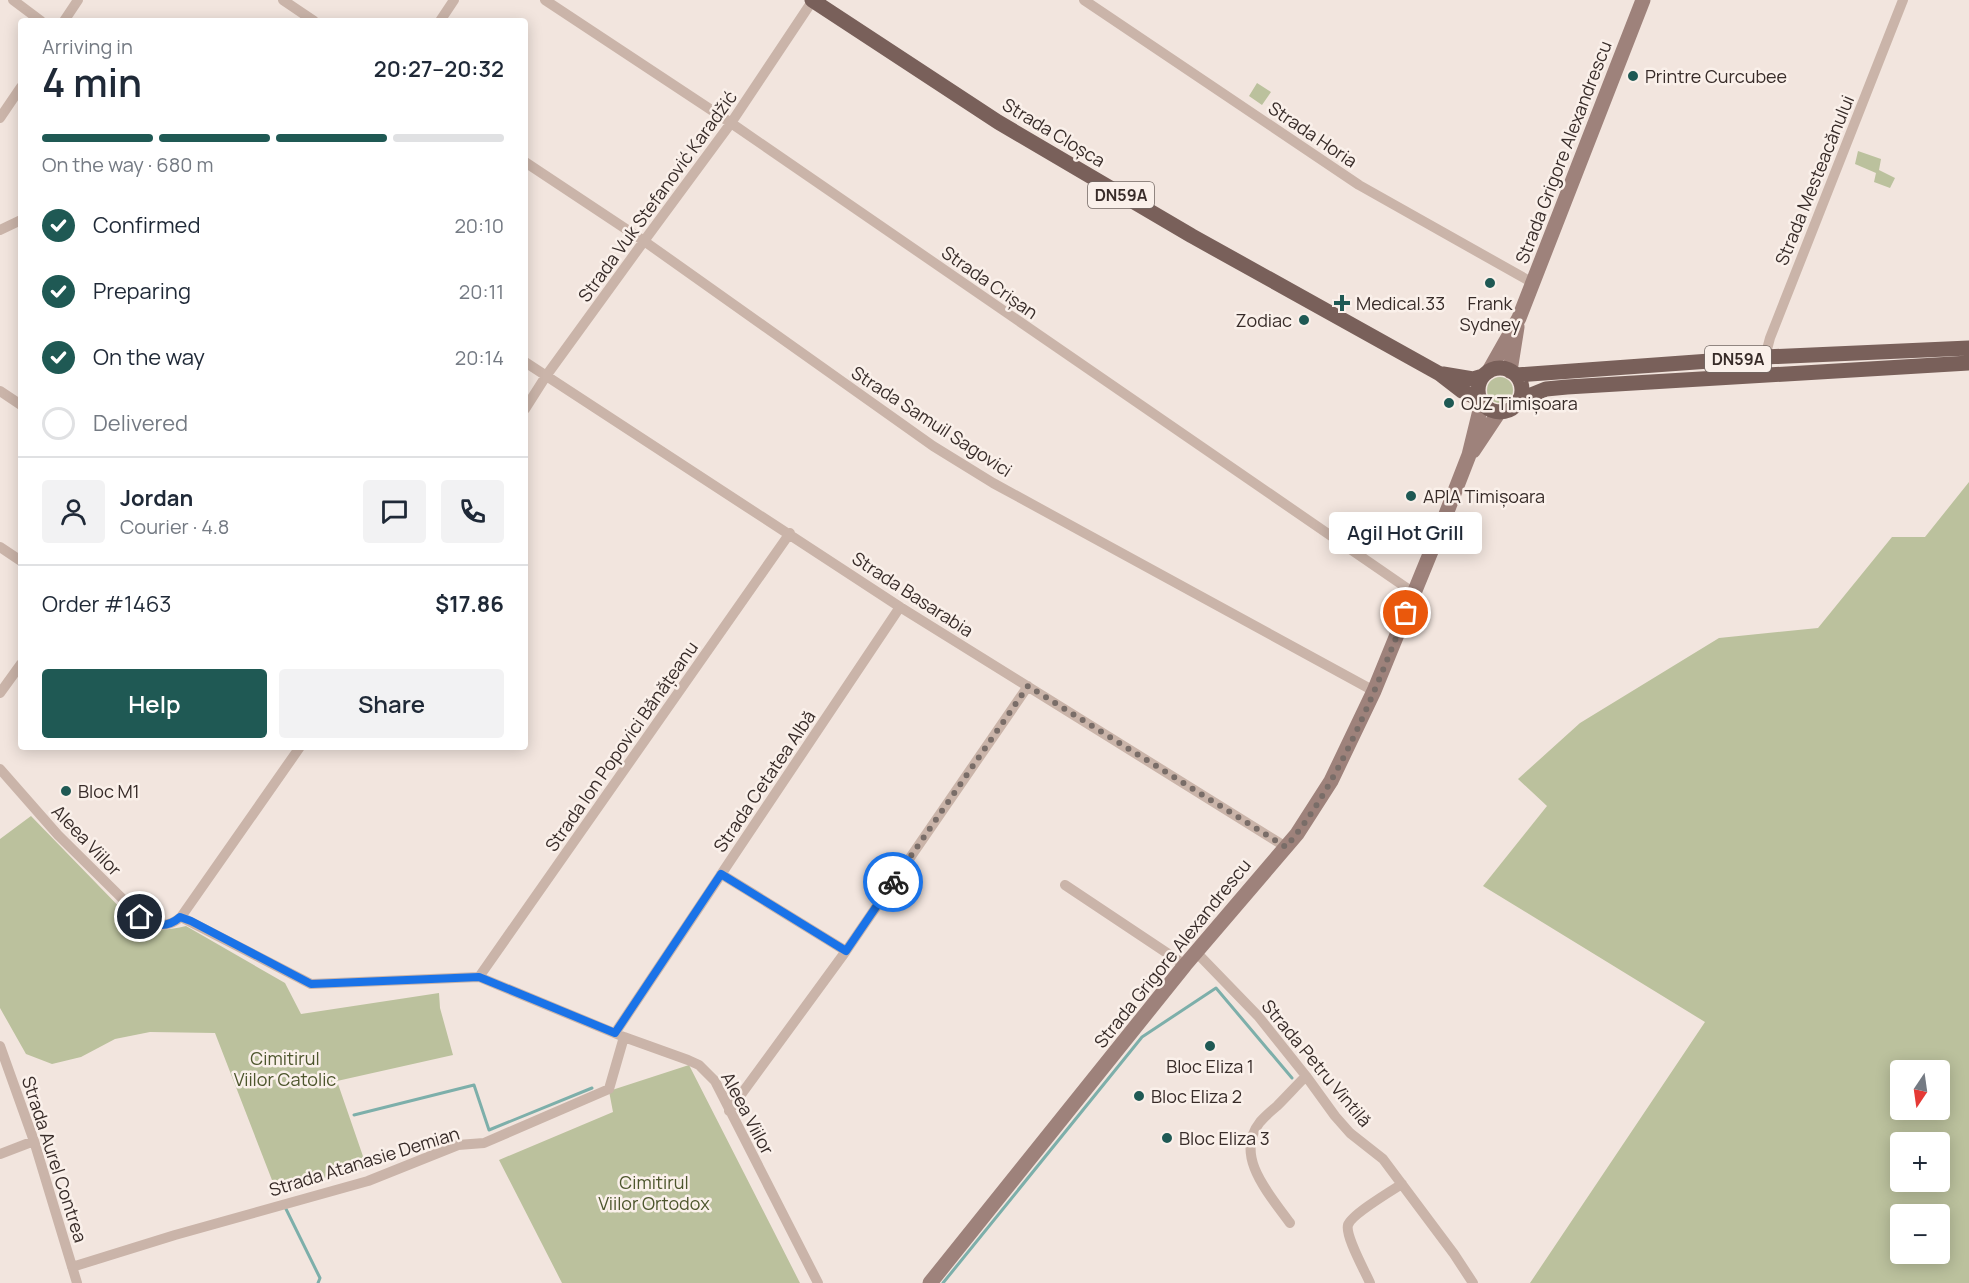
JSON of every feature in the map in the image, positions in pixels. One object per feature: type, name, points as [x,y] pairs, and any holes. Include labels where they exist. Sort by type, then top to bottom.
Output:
[{"type":"main road","name":"Strada Cloșca","points":[[813,0],[998,122],[1221,252],[1440,374],[1462,391],[1481,401]]},
{"type":"main road","name":"DN59A","points":[[1486,374],[1497,368],[1513,373],[1765,357],[1969,348]]},
{"type":"main road","name":"DN59A","points":[[1481,401],[1491,410],[1499,412],[1512,408],[1519,400],[1546,389],[1969,363]]},
{"type":"main road","points":[[1513,373],[1522,389],[1519,400]]},
{"type":"main road","name":"Strada Cloșca","points":[[1440,374],[1464,378],[1486,374]]},
{"type":"main road","points":[[1481,401],[1478,388],[1486,374]]},
{"type":"street","points":[[13,0],[37,18]]},
{"type":"street","points":[[66,18],[78,0]]},
{"type":"street","points":[[283,0],[310,18]]},
{"type":"street","points":[[442,18],[454,0]]},
{"type":"street","name":"Strada Crișan","points":[[545,0],[731,123],[1414,593]]},
{"type":"street","name":"Strada Vuk Stefanović Karadžić","points":[[528,404],[546,376],[731,123],[813,0]]},
{"type":"street","name":"Strada Grigore Alexandrescu","points":[[1486,374],[1519,318],[1643,0]]},
{"type":"street","name":"Strada Mesteacănului","points":[[1766,374],[1765,357],[1792,280],[1903,0]]},
{"type":"street","name":"Strada Horia","points":[[1086,1],[1359,185],[1533,283]]},
{"type":"street","points":[[0,118],[18,91]]},
{"type":"street","name":"Strada Samuil Sagovici","points":[[528,164],[644,241],[933,446],[993,483],[1374,691]]},
{"type":"street","points":[[0,230],[18,221]]},
{"type":"street","name":"Strada Grigore Alexandrescu","points":[[1513,373],[1519,318]]},
{"type":"street","name":"Strada Basarabia","points":[[528,364],[900,607],[1286,847]]},
{"type":"street","points":[[0,392],[18,403]]},
{"type":"street","name":"Strada Grigore Alexandrescu","points":[[930,1283],[1185,965],[1297,834],[1331,781],[1374,691],[1469,455],[1481,401]]},
{"type":"street","name":"Strada Grigore Alexandrescu","points":[[1469,455],[1499,412]]},
{"type":"street","name":"Strada Ion Popovici Bănățeanu","points":[[479,977],[790,533]]},
{"type":"street","points":[[0,547],[18,559]]},
{"type":"street","name":"Strada Cetatea Albă","points":[[620,1035],[721,874],[900,607]]},
{"type":"street","points":[[0,693],[18,667]]},
{"type":"street","points":[[729,1111],[846,951],[1028,686]]},
{"type":"street","points":[[180,917],[298,750]]},
{"type":"street","name":"Aleea Viilor","points":[[0,769],[58,835],[146,922],[156,925],[171,924],[180,917],[311,984],[479,977],[699,1065],[715,1082],[818,1283]]},
{"type":"street","points":[[721,874],[846,951]]},
{"type":"street","points":[[1065,885],[1185,965]]},
{"type":"street","name":"Strada Petru Vintilă","points":[[1196,952],[1258,1017],[1350,1133],[1383,1159],[1473,1283]]},
{"type":"street","name":"Strada Atanasie Demian","points":[[72,1267],[368,1180],[459,1145],[484,1143],[609,1089],[620,1035]]},
{"type":"street","name":"Strada Aurel Contrea","points":[[0,1046],[34,1141],[77,1283]]},
{"type":"street","points":[[1290,1223],[1266,1190],[1253,1166],[1250,1153],[1251,1138],[1260,1122],[1306,1076]]},
{"type":"street","points":[[0,1154],[34,1141]]},
{"type":"street","points":[[1370,1283],[1349,1236],[1348,1225],[1354,1217],[1402,1184]]},
{"type":"green space","points":[[1257,83],[1271,92],[1262,105],[1249,96]]},
{"type":"green space","points":[[1858,151],[1881,159],[1879,170],[1895,178],[1890,188],[1874,182],[1876,173],[1855,164]]},
{"type":"green space","points":[[1500,377],[1509,381],[1513,390],[1509,399],[1500,403],[1491,399],[1487,390],[1491,381]]},
{"type":"green space","points":[[1969,482],[1969,1283],[1530,1283],[1705,1022],[1483,886],[1547,806],[1518,779],[1580,723],[1719,638],[1818,628],[1892,537],[1925,537]]},
{"type":"green space","name":"Cimitirul Viilor Catolic","points":[[31,816],[131,919],[144,926],[157,929],[186,926],[285,983],[301,1014],[439,993],[440,1008],[453,1055],[337,1081],[366,1165],[277,1193],[215,1033],[150,1032],[115,1039],[81,1057],[52,1064],[26,1054],[0,1008],[0,839]]},
{"type":"green space","name":"Cimitirul Viilor Ortodox","points":[[689,1065],[800,1283],[562,1283],[499,1160],[613,1112],[609,1091]]},
{"type":"waterway","points":[[943,1283],[1142,1037],[1216,988],[1292,1078]]},
{"type":"waterway","points":[[354,1115],[474,1085],[489,1130],[592,1088]]},
{"type":"waterway","points":[[286,1209],[320,1278],[318,1283]]},
{"type":"way so far","points":[[893,882],[1028,686],[1286,847],[1331,781],[1374,691],[1406,613]]},
{"type":"place","name":"Printre Curcubee","points":[[1633,76]]},
{"type":"place","name":"Frank Sydney","points":[[1490,283]]},
{"type":"place","name":"Medical.33","points":[[1342,303]]},
{"type":"place","name":"Zodiac","points":[[1304,320]]},
{"type":"place","name":"OJZ Timișoara","points":[[1449,403]]},
{"type":"place","name":"APIA Timișoara","points":[[1411,496]]},
{"type":"place","name":"Agil Hot Grill","points":[[1406,613]]},
{"type":"place","name":"Bloc M1","points":[[66,791]]},
{"type":"place","name":"Bloc Eliza 1","points":[[1210,1046]]},
{"type":"place","name":"Bloc Eliza 2","points":[[1139,1096]]},
{"type":"place","name":"Bloc Eliza 3","points":[[1167,1138]]},
{"type":"route","points":[[140,917],[156,925],[171,924],[180,917],[191,921],[311,984],[479,977],[615,1033],[721,874],[846,951],[893,882]]}]
